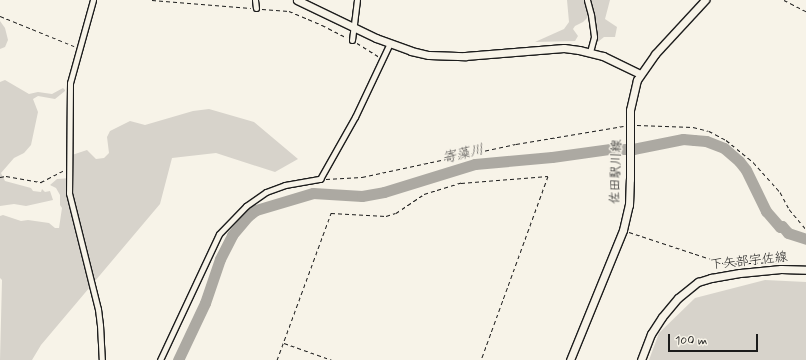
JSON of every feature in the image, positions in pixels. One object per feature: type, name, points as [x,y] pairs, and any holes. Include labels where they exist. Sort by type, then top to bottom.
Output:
[{"type":"main road","points":[[297,0],[390,44],[411,51],[446,56],[564,48],[590,52],[640,74]]},
{"type":"main road","name":"佐田駅川線","points":[[570,360],[623,230],[629,205],[632,98],[640,74],[655,54],[705,0]]},
{"type":"main road","name":"下矢部宇佐線","points":[[641,360],[651,334],[662,317],[678,298],[698,282],[715,277],[740,273],[781,269],[806,270]]},
{"type":"street","points":[[93,0],[78,48],[70,83],[69,193],[72,212],[100,325],[102,360]]},
{"type":"street","points":[[256,0],[256,8]]},
{"type":"street","points":[[352,40],[355,28],[357,0]]},
{"type":"street","points":[[587,0],[594,37],[590,52]]},
{"type":"street","points":[[160,360],[219,234],[246,206],[266,192],[285,185],[320,179],[355,117],[390,44]]},
{"type":"path","points":[[152,0],[289,11],[322,25],[383,58]]},
{"type":"path","points":[[784,0],[806,11]]},
{"type":"path","points":[[0,16],[78,48]]},
{"type":"path","points":[[320,179],[362,177],[516,144],[630,127],[693,127],[708,131],[726,140],[754,162],[780,192],[789,209],[806,229]]},
{"type":"path","points":[[0,177],[6,176],[41,182],[69,168]]},
{"type":"path","points":[[277,360],[331,213],[386,216],[396,213],[424,194],[461,183],[548,176],[481,360]]},
{"type":"path","points":[[623,230],[726,264],[780,262]]},
{"type":"path","points":[[284,343],[332,360]]},
{"type":"shaded area","points":[[567,0],[585,0],[592,9],[590,0],[610,0],[605,19],[617,27],[615,37],[604,37],[594,45],[592,13],[573,29],[578,36],[575,41],[535,42],[564,29],[569,22]]},
{"type":"shaded area","points":[[0,21],[5,28],[8,40],[5,47],[0,49]]},
{"type":"shaded area","points":[[5,80],[29,94],[38,92],[52,94],[63,88],[65,90],[55,99],[38,96],[33,99],[38,112],[31,145],[24,153],[14,158],[1,173],[5,181],[31,188],[33,191],[41,192],[42,189],[45,192],[50,191],[53,200],[26,206],[14,204],[0,206],[0,82]]},
{"type":"shaded area","points":[[209,109],[254,122],[298,159],[275,172],[216,153],[172,158],[160,204],[41,345],[32,360],[0,360],[2,280],[0,278],[0,216],[3,215],[21,221],[28,220],[49,223],[55,228],[59,228],[62,208],[60,205],[60,195],[56,188],[50,185],[57,179],[71,178],[72,155],[87,150],[96,159],[104,158],[109,153],[107,137],[110,131],[130,121],[145,125],[193,111]]},
{"type":"shaded area","points":[[765,280],[806,282],[806,360],[649,360],[659,333],[695,298]]},
{"type":"waterway","name":"寄藻川","points":[[178,360],[205,303],[220,259],[232,235],[248,216],[256,210],[313,193],[362,196],[384,192],[475,164],[552,157],[610,149],[633,149],[683,139],[706,141],[724,148],[739,161],[746,170],[766,211],[780,227],[782,226],[788,233],[806,239]]}]
